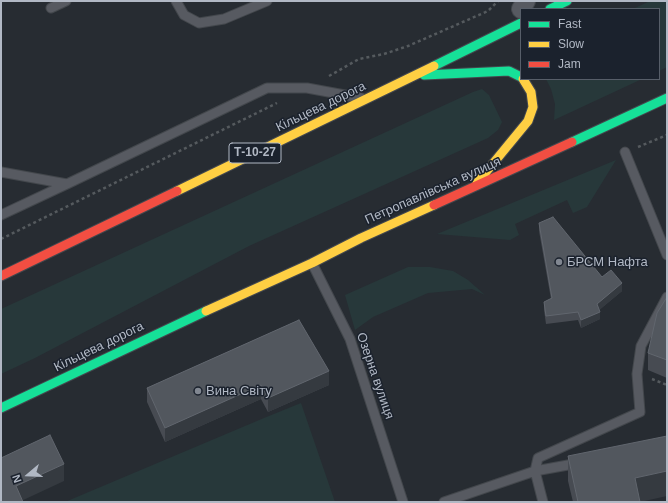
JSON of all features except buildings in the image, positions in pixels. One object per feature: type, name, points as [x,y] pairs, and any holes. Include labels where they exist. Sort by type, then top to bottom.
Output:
[{"type":"highway","points":[[552,8],[567,1]]},
{"type":"highway","name":"Кільцева дорога","points":[[1,276],[368,99],[515,26]]},
{"type":"highway","points":[[416,75],[509,71],[520,77]]},
{"type":"highway","points":[[474,187],[528,121],[533,107],[531,92],[523,80]]},
{"type":"highway","name":"Петропавлівська вулиця","points":[[209,309],[312,263],[361,238],[667,98]]},
{"type":"highway","name":"Кільцева дорога","points":[[1,408],[209,309]]},
{"type":"street","points":[[515,26],[520,12]]},
{"type":"lane","points":[[51,8],[66,1]]},
{"type":"lane","points":[[176,1],[184,15],[199,23],[224,19],[267,1]]},
{"type":"lane","points":[[1,215],[267,88],[307,88],[368,99]]},
{"type":"lane","points":[[625,152],[667,255]]},
{"type":"lane","points":[[1,172],[67,184]]},
{"type":"lane","name":"Озерна вулиця","points":[[312,263],[350,339],[403,502]]},
{"type":"lane","points":[[544,502],[535,471],[538,458],[640,412],[637,374],[641,346],[667,297]]},
{"type":"lane","points":[[444,502],[535,471],[590,460]]},
{"type":"path","points":[[1,239],[307,88],[359,59],[384,54],[408,46],[488,11],[498,1]]},
{"type":"path","points":[[625,152],[667,135]]},
{"type":"shaded area","points":[[650,1],[667,1],[667,67],[660,70],[660,8],[635,8]]},
{"type":"shaded area","points":[[546,80],[640,80],[554,120],[555,104],[551,89]]},
{"type":"shaded area","points":[[482,89],[489,95],[502,122],[498,130],[488,138],[249,246],[35,358],[1,374],[1,309]]},
{"type":"shaded area","points":[[616,160],[587,207],[573,213],[567,200],[515,224],[519,235],[510,240],[437,234]]},
{"type":"shaded area","points":[[408,267],[430,267],[453,271],[468,280],[485,295],[472,289],[428,293],[373,317],[355,330],[345,295]]},
{"type":"shaded area","points":[[301,403],[335,502],[65,502],[264,418]]},
{"type":"traffic: fast","points":[[552,8],[567,1]]},
{"type":"traffic: fast","points":[[434,66],[520,23]]},
{"type":"traffic: fast","points":[[424,75],[509,71],[520,76]]},
{"type":"traffic: fast","points":[[572,142],[667,98]]},
{"type":"traffic: fast","points":[[1,408],[206,311]]},
{"type":"traffic: slow","points":[[177,191],[434,66]]},
{"type":"traffic: slow","points":[[477,183],[528,121],[533,107],[531,92],[524,80]]},
{"type":"traffic: slow","points":[[206,311],[434,205]]},
{"type":"traffic: jam","points":[[434,205],[572,142]]},
{"type":"traffic: jam","points":[[1,276],[177,191]]},
{"type":"place","name":"БРСМ Нафта","points":[[559,262]]},
{"type":"place","name":"Вина Світу","points":[[198,391]]}]
